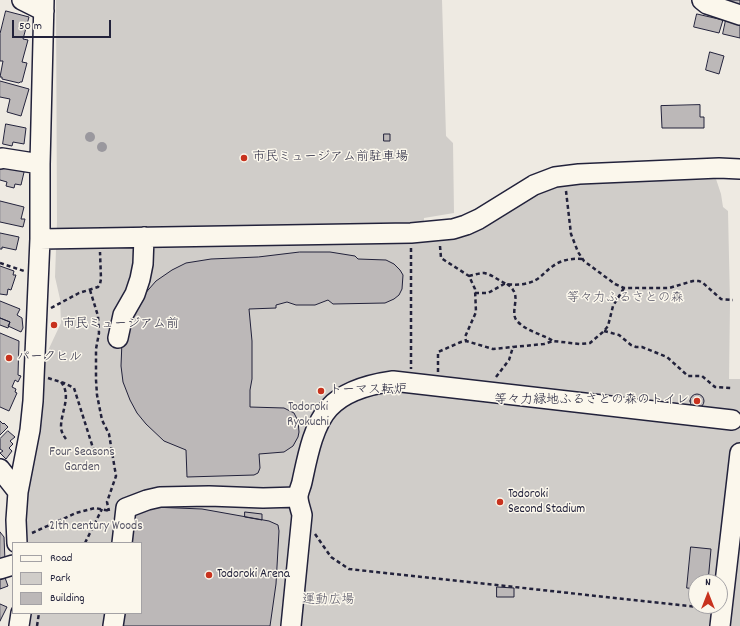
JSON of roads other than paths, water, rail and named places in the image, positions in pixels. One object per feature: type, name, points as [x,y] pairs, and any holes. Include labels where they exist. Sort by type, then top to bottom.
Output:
[{"type":"street","points":[[17,540],[16,520],[18,492],[30,430],[40,239],[40,164],[44,6],[22,0]]},
{"type":"street","points":[[702,0],[707,4],[740,15]]},
{"type":"street","points":[[0,159],[2,158],[40,164]]},
{"type":"street","points":[[40,239],[411,233],[453,229],[479,219],[534,185],[555,177],[587,174],[719,168],[740,169]]},
{"type":"street","points":[[118,338],[123,315],[140,279],[143,264],[144,237]]},
{"type":"street","points":[[291,626],[300,506],[308,456],[321,419],[329,407],[346,396],[376,383],[411,383],[732,420]]},
{"type":"street","points":[[720,626],[740,453]]},
{"type":"street","points":[[0,469],[18,492]]},
{"type":"street","points":[[122,542],[117,509],[160,497],[210,496],[263,498],[300,506]]},
{"type":"street","points":[[0,568],[12,565]]},
{"type":"street","points":[[19,626],[21,614]]},
{"type":"street","points":[[113,626],[114,614]]},
{"type":"place","name":"市民ミュージアム前駐車場","points":[[244,158]]},
{"type":"place","name":"市民ミュージアム前","points":[[54,325]]},
{"type":"place","name":"パークヒル","points":[[9,358]]},
{"type":"place","name":"トーマス転炉","points":[[321,391]]},
{"type":"place","name":"等々力緑地ふるさとの森のトイレ","points":[[697,401]]},
{"type":"place","name":"Todoroki Second Stadium","points":[[500,502]]},
{"type":"place","name":"Todoroki Arena","points":[[209,575]]},
{"type":"park label","name":"等々力ふるさとの森","points":[[625,299]]},
{"type":"park label","name":"Todoroki Ryokuchi","points":[[308,416]]},
{"type":"park label","name":"Four Seasons Garden","points":[[82,460]]},
{"type":"park label","name":"21th century Woods","points":[[96,527]]},
{"type":"park label","name":"運動広場","points":[[328,601]]}]
